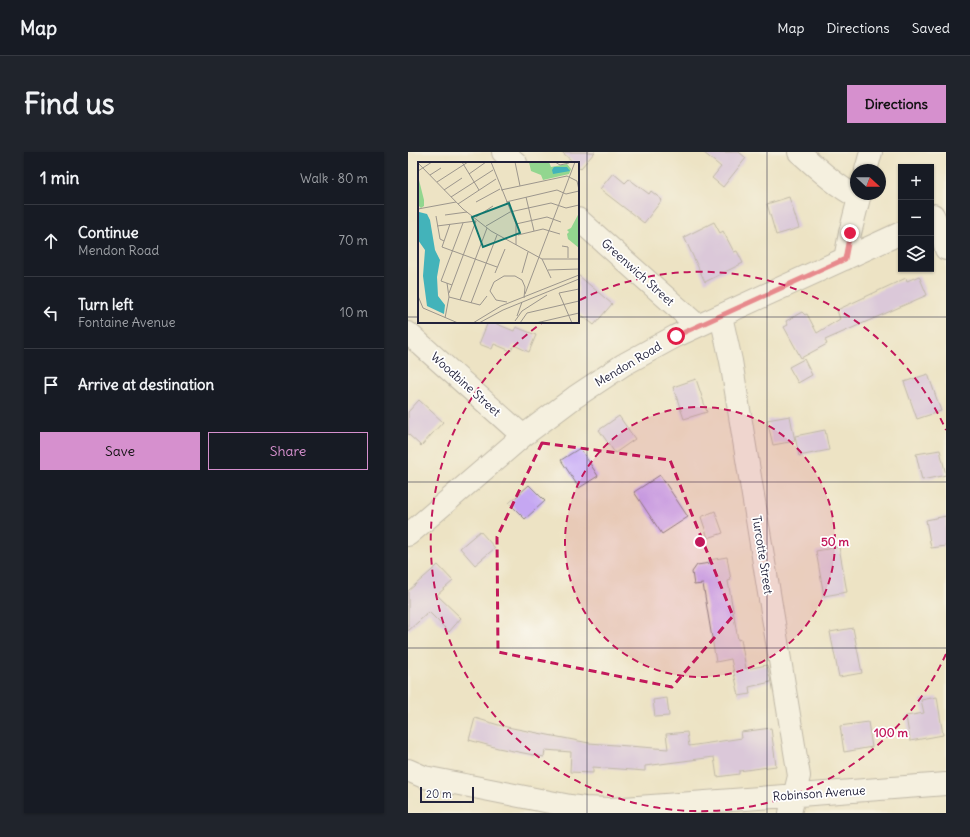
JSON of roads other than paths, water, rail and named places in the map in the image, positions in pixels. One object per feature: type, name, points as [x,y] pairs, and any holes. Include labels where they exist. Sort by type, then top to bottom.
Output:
[{"type":"street","points":[[503,152],[515,162]]},
{"type":"street","points":[[799,152],[829,179],[844,190],[850,192]]},
{"type":"street","points":[[868,164],[871,152]]},
{"type":"street","points":[[845,259],[858,200]]},
{"type":"street","points":[[937,212],[946,249]]},
{"type":"street","name":"Greenwich Street","points":[[579,220],[698,326]]},
{"type":"street","name":"Mendon Road","points":[[408,535],[523,436],[570,400],[623,365],[656,346],[698,326],[898,234]]},
{"type":"street","name":"Turcotte Street","points":[[721,316],[731,360],[799,776],[792,804]]},
{"type":"street","name":"Woodbine Street","points":[[408,333],[523,436]]},
{"type":"street","name":"Robinson Avenue","points":[[408,770],[424,777],[584,810],[635,807],[792,804],[946,784]]}]
